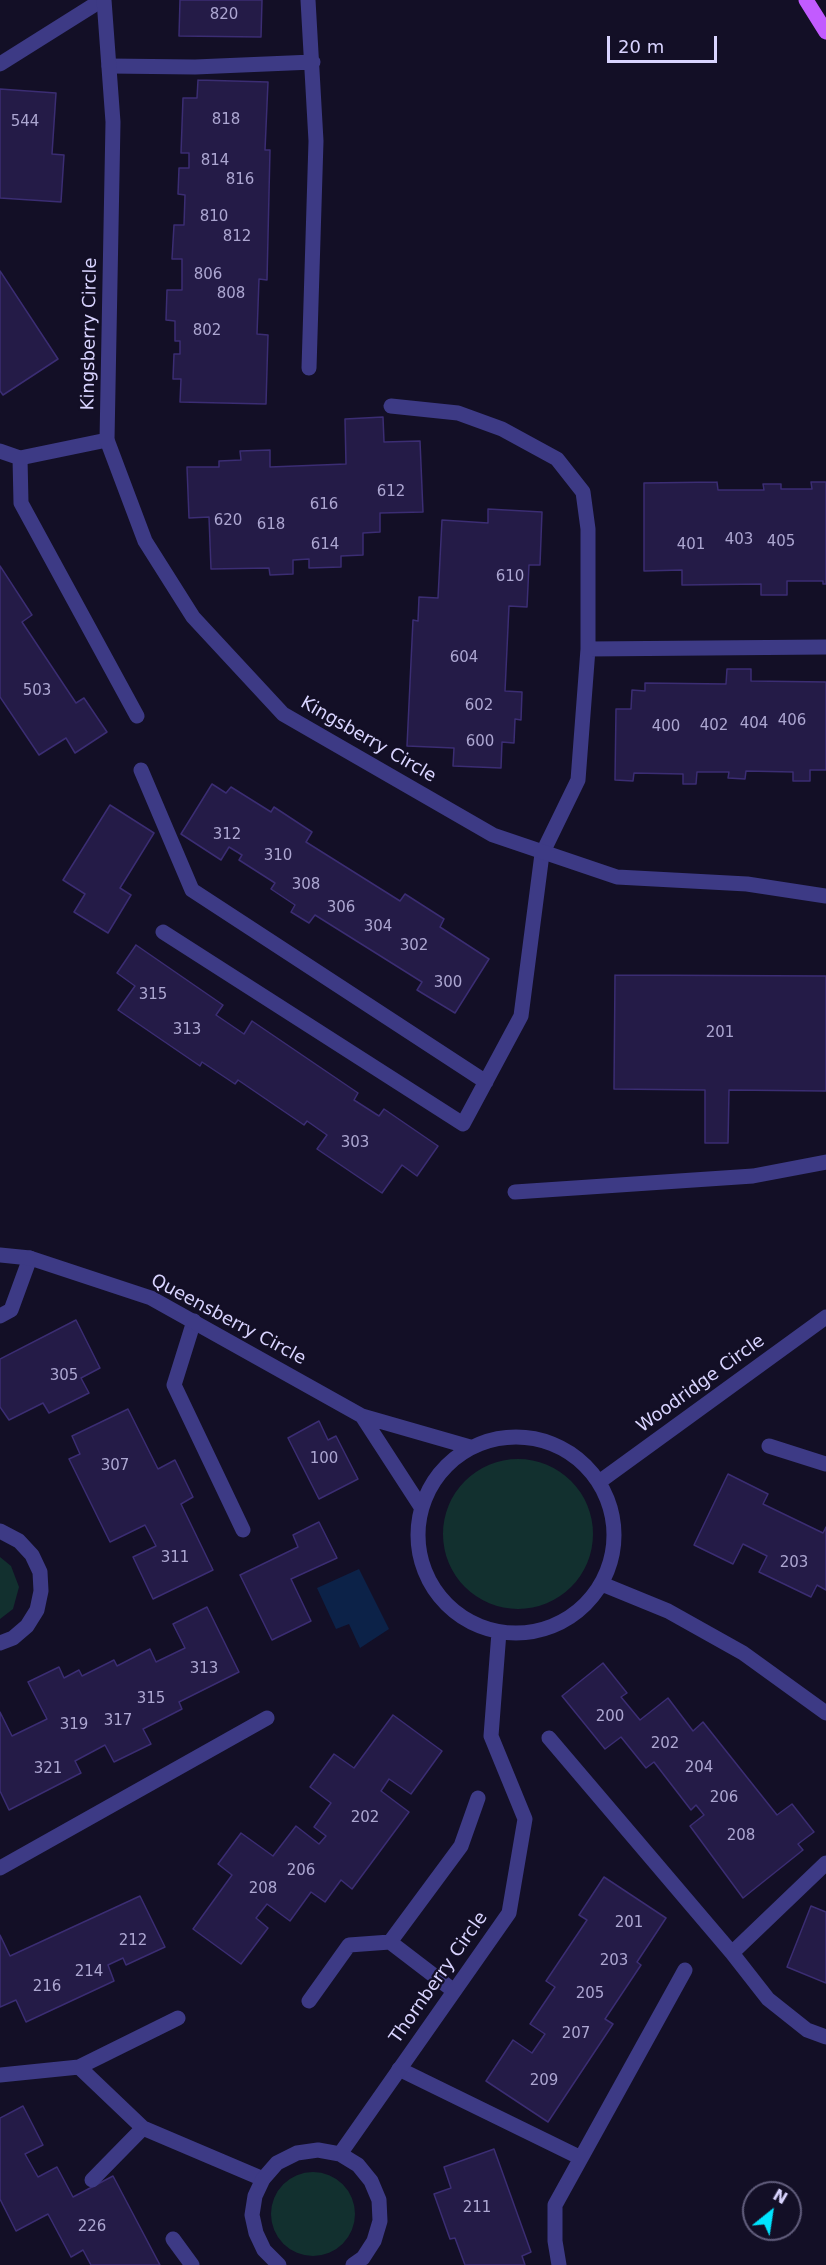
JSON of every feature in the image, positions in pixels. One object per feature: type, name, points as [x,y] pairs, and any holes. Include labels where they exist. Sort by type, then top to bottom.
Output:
[{"type":"main road","points":[[806,0],[826,32]]},
{"type":"street","points":[[0,64],[103,0]]},
{"type":"street","name":"Kingsberry Circle","points":[[103,0],[113,122],[107,440],[145,541],[193,617],[283,714],[493,835],[542,854],[617,877],[747,884],[826,896]]},
{"type":"street","points":[[308,0],[316,141],[309,369]]},
{"type":"street","points":[[109,66],[195,67],[313,62]]},
{"type":"street","points":[[163,932],[463,1125],[521,1016],[542,854],[578,780],[588,649],[588,529],[583,492],[557,459],[502,429],[458,413],[392,406]]},
{"type":"street","points":[[0,451],[20,458],[107,440]]},
{"type":"street","points":[[20,458],[21,503],[137,716]]},
{"type":"street","points":[[588,649],[826,647]]},
{"type":"street","points":[[141,770],[192,890],[486,1082]]},
{"type":"street","points":[[515,1192],[753,1176],[826,1162]]},
{"type":"street","name":"Queensberry Circle","points":[[0,1255],[30,1257],[151,1298],[362,1416],[470,1447]]},
{"type":"street","points":[[0,1316],[11,1310],[30,1257]]},
{"type":"street","name":"Woodridge Circle","points":[[599,1482],[826,1317]]},
{"type":"street","points":[[194,1321],[174,1385],[243,1530]]},
{"type":"street","name":"Queensberry Circle","points":[[362,1416],[421,1507]]},
{"type":"street","points":[[527,1437],[555,1444],[579,1460],[599,1482],[610,1506],[614,1532],[612,1559],[602,1584],[583,1608],[558,1624],[529,1633],[499,1632],[467,1621],[441,1600],[424,1572],[417,1539],[421,1507],[431,1482],[448,1462],[470,1447],[498,1438],[527,1437]]},
{"type":"street","points":[[769,1446],[826,1464]]},
{"type":"street","points":[[0,1531],[19,1541],[32,1555],[40,1572],[41,1591],[37,1610],[27,1626],[13,1638],[0,1643]]},
{"type":"street","points":[[602,1584],[668,1611],[743,1653],[826,1713]]},
{"type":"street","name":"Thornberry Circle","points":[[340,2154],[509,1912],[525,1819],[492,1736],[499,1632]]},
{"type":"street","points":[[0,1868],[267,1718]]},
{"type":"street","points":[[549,1738],[732,1953],[768,1999],[807,2031],[826,2037]]},
{"type":"street","points":[[390,1942],[461,1846],[478,1798]]},
{"type":"street","points":[[732,1953],[826,1863]]},
{"type":"street","points":[[309,2001],[349,1945],[390,1942],[454,1991]]},
{"type":"street","points":[[560,2265],[555,2241],[555,2205],[685,1970]]},
{"type":"street","points":[[0,2075],[79,2067],[178,2018]]},
{"type":"street","points":[[79,2067],[143,2128],[262,2179]]},
{"type":"street","points":[[399,2069],[581,2158]]},
{"type":"street","points":[[93,2180],[143,2128]]},
{"type":"street","points":[[277,2264],[264,2250],[254,2224],[255,2196],[262,2179],[277,2163],[297,2153],[318,2150],[340,2154],[358,2165],[371,2181],[379,2200],[380,2221],[375,2241],[363,2258],[353,2265]]},
{"type":"street","points":[[173,2239],[192,2265]]},
{"type":"green space","points":[[518,1459],[547,1465],[571,1481],[587,1505],[593,1534],[587,1563],[571,1587],[547,1603],[518,1609],[489,1603],[465,1587],[449,1563],[443,1534],[449,1505],[465,1481],[489,1465]]},
{"type":"green space","points":[[0,1557],[11,1566],[19,1587],[13,1609],[0,1619]]},
{"type":"green space","points":[[313,2172],[329,2175],[343,2184],[352,2198],[355,2214],[352,2230],[343,2244],[329,2253],[313,2256],[297,2253],[283,2244],[274,2230],[271,2214],[274,2198],[283,2184],[297,2175]]},
{"type":"water","points":[[359,1569],[389,1629],[360,1648],[349,1624],[336,1629],[317,1588]]},
{"type":"building","points":[[180,0],[262,0],[261,37],[179,36]]},
{"type":"building","points":[[198,80],[268,82],[265,150],[270,150],[267,280],[259,279],[257,334],[268,335],[266,404],[180,402],[181,379],[173,379],[174,354],[180,354],[180,341],[175,341],[175,321],[166,320],[167,290],[182,290],[182,259],[172,259],[174,225],[184,225],[185,195],[178,194],[179,168],[189,168],[189,153],[181,153],[183,98],[197,98]]},
{"type":"building","points":[[0,89],[56,93],[52,154],[64,155],[61,202],[0,198]]},
{"type":"building","points":[[0,271],[58,359],[3,395],[0,391]]},
{"type":"building","points":[[383,417],[384,442],[420,441],[423,512],[380,513],[380,532],[363,533],[363,555],[341,556],[341,567],[309,568],[309,559],[293,560],[293,574],[270,575],[269,568],[211,569],[209,517],[189,518],[187,467],[219,467],[219,461],[241,460],[240,451],[270,450],[270,467],[346,464],[345,419]]},
{"type":"building","points":[[717,482],[718,490],[764,490],[763,484],[781,484],[781,489],[812,489],[811,482],[826,482],[826,584],[823,584],[823,581],[787,581],[787,595],[761,595],[761,584],[682,585],[682,570],[644,571],[644,483]]},
{"type":"building","points":[[488,509],[542,512],[540,565],[529,565],[527,607],[509,606],[505,691],[522,692],[521,720],[515,719],[514,743],[502,742],[501,768],[453,766],[454,748],[407,746],[413,620],[418,621],[419,597],[438,598],[442,520],[488,523]]},
{"type":"building","points":[[0,566],[32,615],[22,622],[76,703],[84,698],[107,732],[75,753],[66,738],[39,755],[0,697]]},
{"type":"building","points":[[727,669],[751,669],[751,681],[826,682],[826,770],[810,770],[810,781],[793,781],[793,772],[746,771],[745,779],[728,778],[729,772],[697,772],[696,784],[683,784],[683,774],[634,773],[633,781],[615,780],[616,709],[631,709],[632,690],[645,691],[645,683],[726,684]]},
{"type":"building","points":[[212,784],[226,793],[231,787],[271,812],[274,807],[312,832],[306,842],[400,901],[405,894],[444,919],[440,927],[489,959],[455,1013],[417,990],[422,982],[315,915],[309,923],[291,912],[295,905],[271,889],[275,883],[239,860],[242,855],[229,847],[221,860],[181,834]]},
{"type":"building","points":[[110,805],[154,833],[120,888],[131,895],[108,933],[74,912],[85,894],[63,880]]},
{"type":"building","points":[[136,945],[223,1005],[216,1015],[244,1034],[252,1021],[358,1093],[354,1100],[379,1116],[384,1109],[438,1146],[417,1176],[402,1165],[382,1193],[317,1149],[327,1135],[307,1121],[304,1125],[238,1080],[235,1084],[202,1062],[200,1066],[118,1010],[135,986],[117,973]]},
{"type":"building","points":[[615,975],[826,976],[826,1091],[729,1090],[728,1143],[705,1143],[705,1090],[614,1089]]},
{"type":"building","points":[[76,1320],[100,1368],[81,1378],[89,1393],[49,1413],[43,1403],[9,1420],[0,1407],[0,1359]]},
{"type":"building","points":[[128,1409],[158,1469],[175,1460],[193,1497],[181,1504],[213,1570],[153,1599],[133,1557],[156,1546],[145,1525],[110,1542],[69,1459],[80,1454],[72,1436]]},
{"type":"building","points":[[319,1421],[328,1440],[336,1436],[358,1479],[319,1499],[288,1438]]},
{"type":"building","points":[[728,1474],[768,1494],[763,1504],[823,1533],[826,1527],[826,1590],[817,1585],[811,1597],[759,1572],[767,1556],[743,1544],[733,1564],[694,1545]]},
{"type":"building","points":[[319,1522],[337,1558],[291,1579],[311,1621],[272,1640],[240,1575],[298,1547],[293,1535]]},
{"type":"building","points":[[207,1607],[239,1672],[179,1702],[182,1709],[143,1729],[151,1744],[114,1762],[105,1745],[75,1761],[81,1773],[9,1810],[0,1791],[0,1712],[12,1736],[47,1719],[28,1682],[59,1667],[64,1678],[79,1670],[82,1676],[114,1660],[117,1666],[150,1649],[156,1662],[185,1648],[173,1624]]},
{"type":"building","points":[[603,1663],[627,1693],[621,1697],[640,1720],[668,1698],[693,1731],[703,1722],[777,1815],[792,1804],[814,1832],[798,1844],[803,1850],[743,1898],[690,1826],[704,1815],[696,1805],[691,1810],[654,1762],[646,1768],[621,1737],[605,1749],[562,1696]]},
{"type":"building","points":[[393,1715],[442,1751],[411,1794],[389,1779],[381,1791],[409,1812],[352,1889],[341,1880],[325,1902],[311,1892],[290,1921],[267,1904],[256,1918],[268,1928],[241,1964],[193,1929],[232,1875],[218,1864],[241,1833],[273,1856],[296,1826],[319,1844],[326,1836],[314,1827],[331,1803],[310,1787],[334,1754],[354,1768]]},
{"type":"building","points":[[604,1877],[666,1918],[637,1962],[641,1965],[605,2019],[613,2024],[548,2122],[486,2081],[513,2040],[532,2053],[545,2034],[530,2024],[555,1987],[546,1981],[587,1920],[579,1915]]},
{"type":"building","points":[[140,1896],[165,1947],[126,1965],[123,1958],[108,1965],[114,1981],[26,2022],[16,2000],[0,2007],[0,1935],[10,1956]]},
{"type":"building","points":[[811,1906],[826,1912],[826,1983],[787,1967]]},
{"type":"building","points":[[23,2106],[43,2145],[25,2154],[38,2177],[57,2167],[73,2197],[113,2176],[160,2265],[91,2265],[83,2250],[71,2257],[48,2214],[16,2231],[0,2199],[0,2118]]},
{"type":"building","points":[[494,2149],[531,2252],[522,2256],[525,2265],[465,2265],[455,2238],[450,2239],[434,2194],[451,2188],[444,2167]]}]
